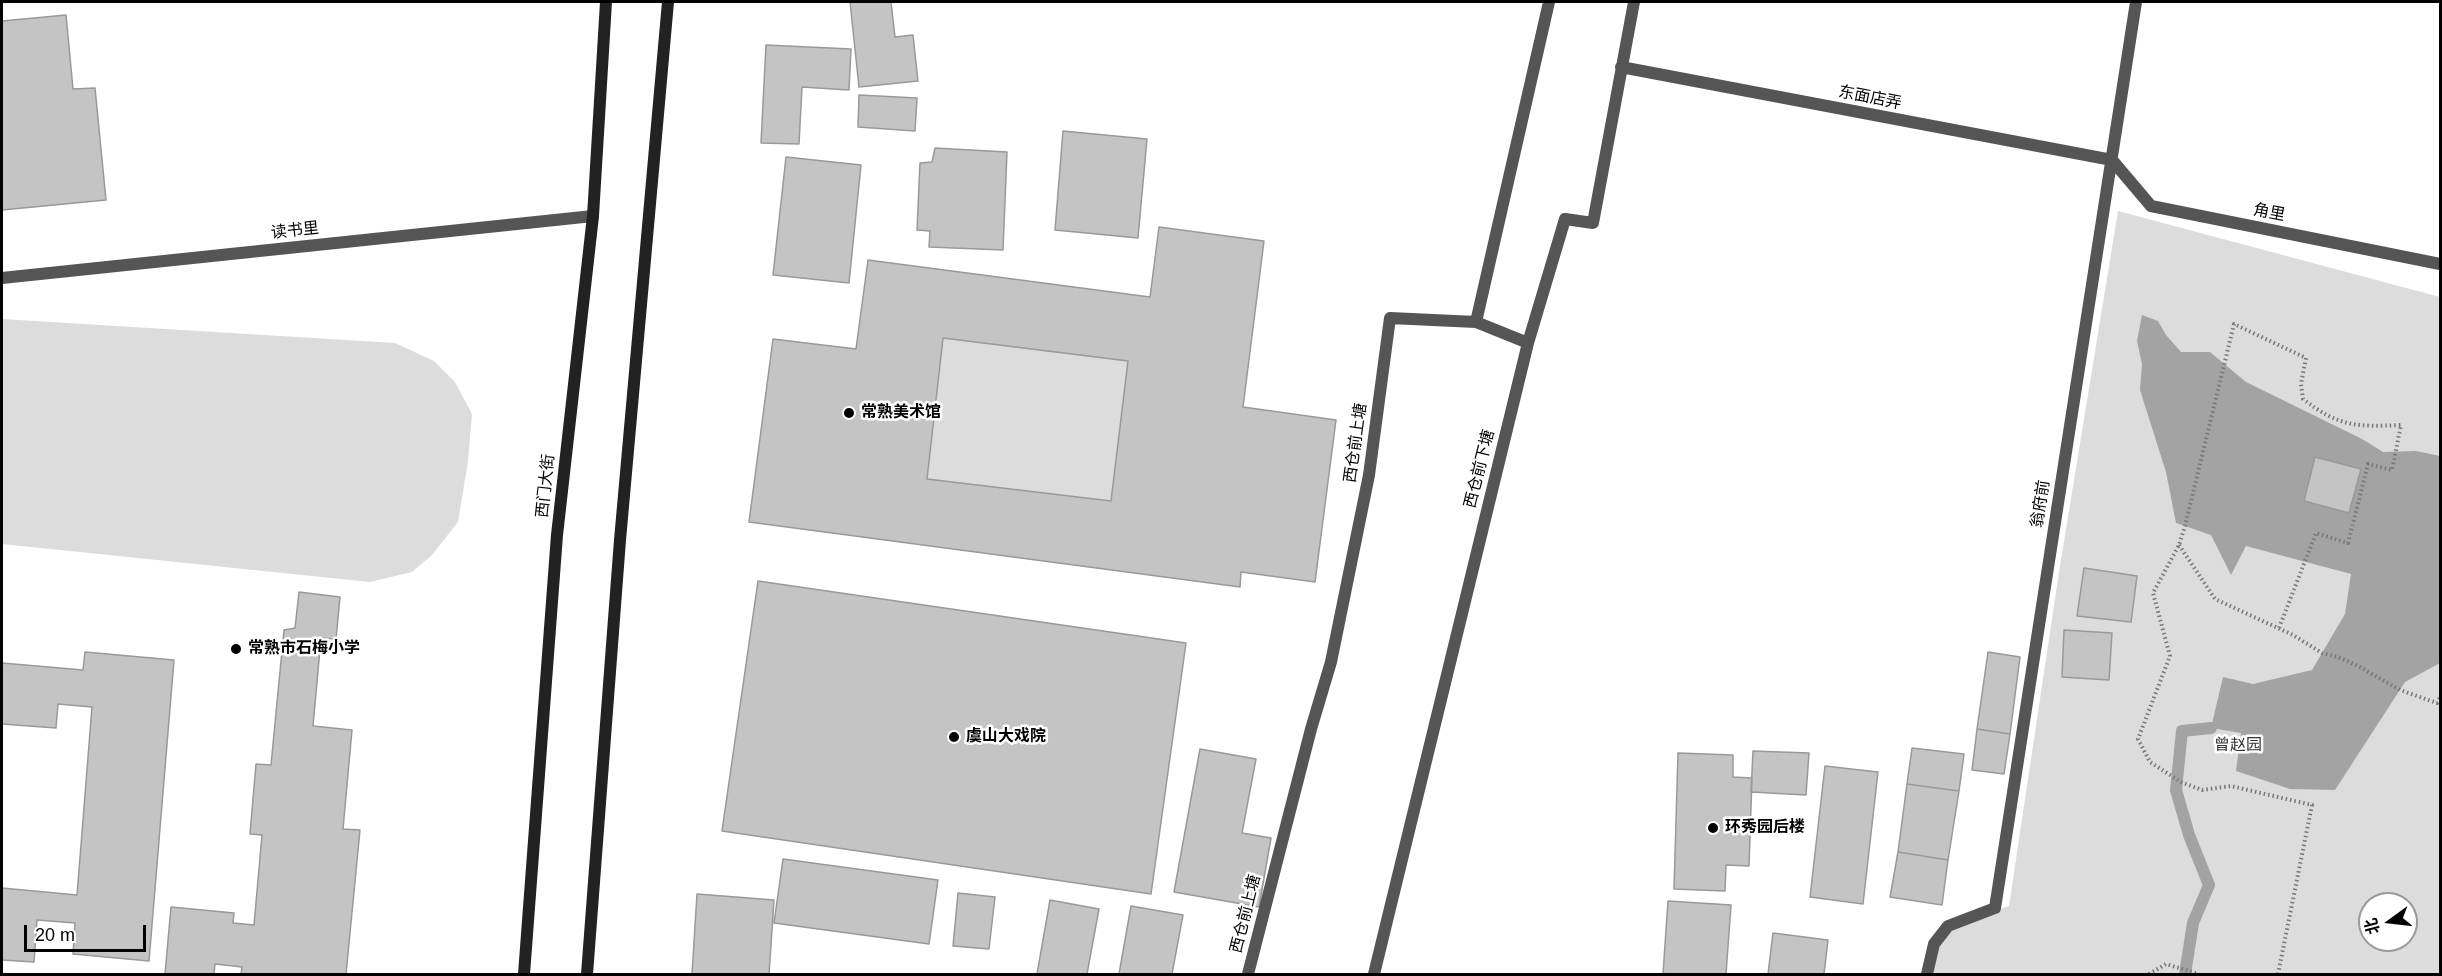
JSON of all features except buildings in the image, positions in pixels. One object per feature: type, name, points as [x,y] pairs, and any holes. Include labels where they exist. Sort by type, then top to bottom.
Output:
[{"type":"main road","name":"西门大街","points":[[524,975],[557,535],[593,216],[606,2]]},
{"type":"main road","points":[[587,975],[620,540],[668,2]]},
{"type":"lane","points":[[1528,343],[1476,322],[1549,2]]},
{"type":"lane","name":"西仓前下塘","points":[[1374,975],[1528,343],[1565,219],[1593,223],[1634,2]]},
{"type":"lane","name":"翁府前","points":[[1927,975],[1934,944],[1948,926],[1995,908],[2136,2]]},
{"type":"lane","name":"东面店弄","points":[[1621,67],[2112,160]]},
{"type":"lane","name":"角里","points":[[2112,160],[2151,206],[2440,264]]},
{"type":"lane","name":"读书里","points":[[2,278],[593,216]]},
{"type":"lane","name":"西仓前上塘","points":[[1248,975],[1311,729],[1331,662],[1369,475],[1390,318],[1476,322]]},
{"type":"path","points":[[2278,975],[2312,805],[2231,786],[2202,790],[2181,782],[2150,762],[2138,739],[2170,656],[2152,593],[2179,545],[2185,526],[2234,324],[2306,358],[2301,384],[2303,399],[2323,414],[2352,425],[2401,425],[2392,470],[2368,464],[2348,543],[2316,533],[2279,628]]},
{"type":"path","points":[[2179,545],[2215,599],[2279,628],[2322,653],[2360,667],[2400,690],[2437,703],[2440,697]]},
{"type":"path","points":[[2149,975],[2166,964],[2199,974]]},
{"type":"green space","name":"曾赵园","points":[[2118,211],[2440,297],[2440,974],[1927,974],[1948,926],[2009,906],[2059,572]]},
{"type":"green space","points":[[2,319],[395,343],[434,361],[455,382],[472,414],[468,461],[458,522],[432,555],[412,572],[370,582],[2,544]]},
{"type":"green space","points":[[943,338],[1128,361],[1111,501],[927,479]]},
{"type":"shaded area","points":[[2142,315],[2158,321],[2166,335],[2181,352],[2210,352],[2246,382],[2362,439],[2383,452],[2416,451],[2440,456],[2440,663],[2405,682],[2335,790],[2290,789],[2236,771],[2241,733],[2211,728],[2223,677],[2253,684],[2312,670],[2345,614],[2351,574],[2246,546],[2231,575],[2211,535],[2176,523],[2166,472],[2140,390],[2142,364],[2137,341]]},
{"type":"waterway","points":[[2185,974],[2193,923],[2209,885],[2189,835],[2176,790],[2182,731],[2211,728]]},
{"type":"place","name":"常熟美术馆","points":[[849,413]]},
{"type":"place","name":"常熟市石梅小学","points":[[236,649]]},
{"type":"place","name":"虞山大戏院","points":[[954,737]]},
{"type":"place","name":"环秀园后楼","points":[[1713,828]]}]
